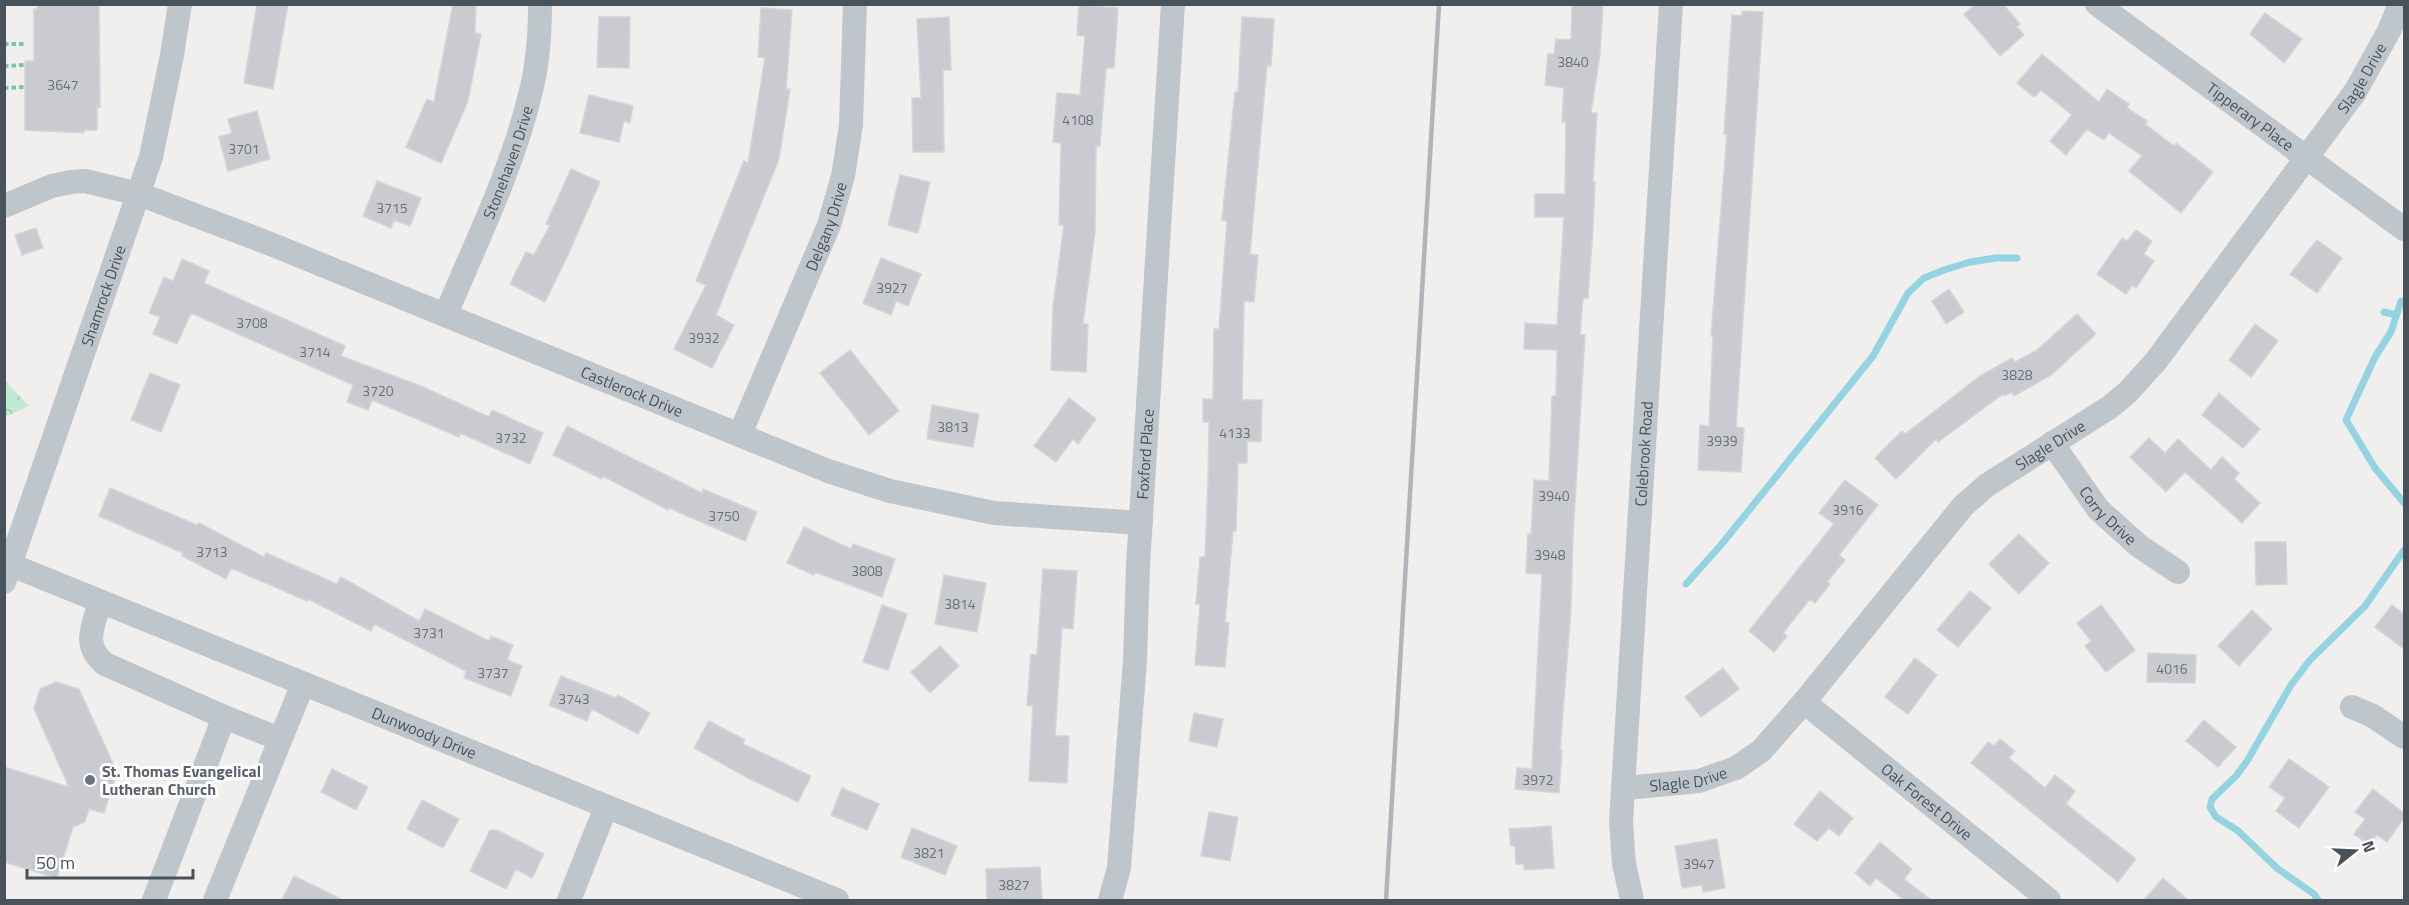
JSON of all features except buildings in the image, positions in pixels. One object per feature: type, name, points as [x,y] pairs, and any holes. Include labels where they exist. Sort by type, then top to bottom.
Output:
[{"type":"street","name":"Shamrock Drive","points":[[8,574],[151,157],[180,4]]},
{"type":"street","name":"Stonehaven Drive","points":[[446,315],[512,154],[528,102],[536,65],[540,4]]},
{"type":"street","name":"Delgany Drive","points":[[740,434],[829,225],[843,176],[850,125],[855,4]]},
{"type":"street","name":"Foxford Place","points":[[1110,900],[1119,868],[1135,660],[1141,523],[1173,4]]},
{"type":"street","name":"Colebrook Road","points":[[1632,900],[1624,864],[1621,822],[1671,4]]},
{"type":"street","name":"Tipperary Place","points":[[2097,4],[2404,229]]},
{"type":"street","name":"Slagle Drive","points":[[1624,788],[1699,781],[1736,768],[1761,751],[1804,702],[1963,506],[1987,485],[2110,407],[2128,392],[2156,361],[2355,92],[2389,31],[2400,4]]},
{"type":"street","name":"Castlerock Drive","points":[[4,206],[52,186],[71,182],[85,181],[139,194],[268,243],[828,471],[926,500],[994,513],[1141,523]]},
{"type":"street","name":"Corry Drive","points":[[2052,443],[2098,509],[2139,546],[2178,572]]},
{"type":"street","name":"Dunwoody Drive","points":[[8,574],[100,602],[837,900]]},
{"type":"street","points":[[100,602],[90,637],[94,656],[105,664],[224,717],[280,739]]},
{"type":"street","points":[[215,900],[303,684]]},
{"type":"street","name":"Oak Forest Drive","points":[[1804,702],[2049,900]]},
{"type":"street","points":[[2352,707],[2373,716],[2404,737]]},
{"type":"street","points":[[154,900],[224,717]]},
{"type":"street","points":[[570,900],[606,807]]},
{"type":"path","points":[[4,45],[24,44]]},
{"type":"path","points":[[4,66],[24,65]]},
{"type":"path","points":[[4,88],[25,87]]},
{"type":"green space","points":[[5,381],[29,406],[4,417]]},
{"type":"waterway","points":[[1686,584],[1721,545],[1873,356],[1908,293],[1924,278],[1944,270],[1970,262],[2017,258]]},
{"type":"waterway","points":[[2401,301],[2391,332],[2375,357],[2346,420],[2375,468],[2404,503]]},
{"type":"waterway","points":[[2384,312],[2396,315]]},
{"type":"waterway","points":[[2318,900],[2314,894],[2278,869],[2237,830],[2216,817],[2210,807],[2212,799],[2236,776],[2247,761],[2291,685],[2310,660],[2365,606],[2404,550]]},
{"type":"railway","points":[[1386,900],[1439,4]]},
{"type":"place","name":"St. Thomas Evangelical Lutheran Church","points":[[90,780]]}]
